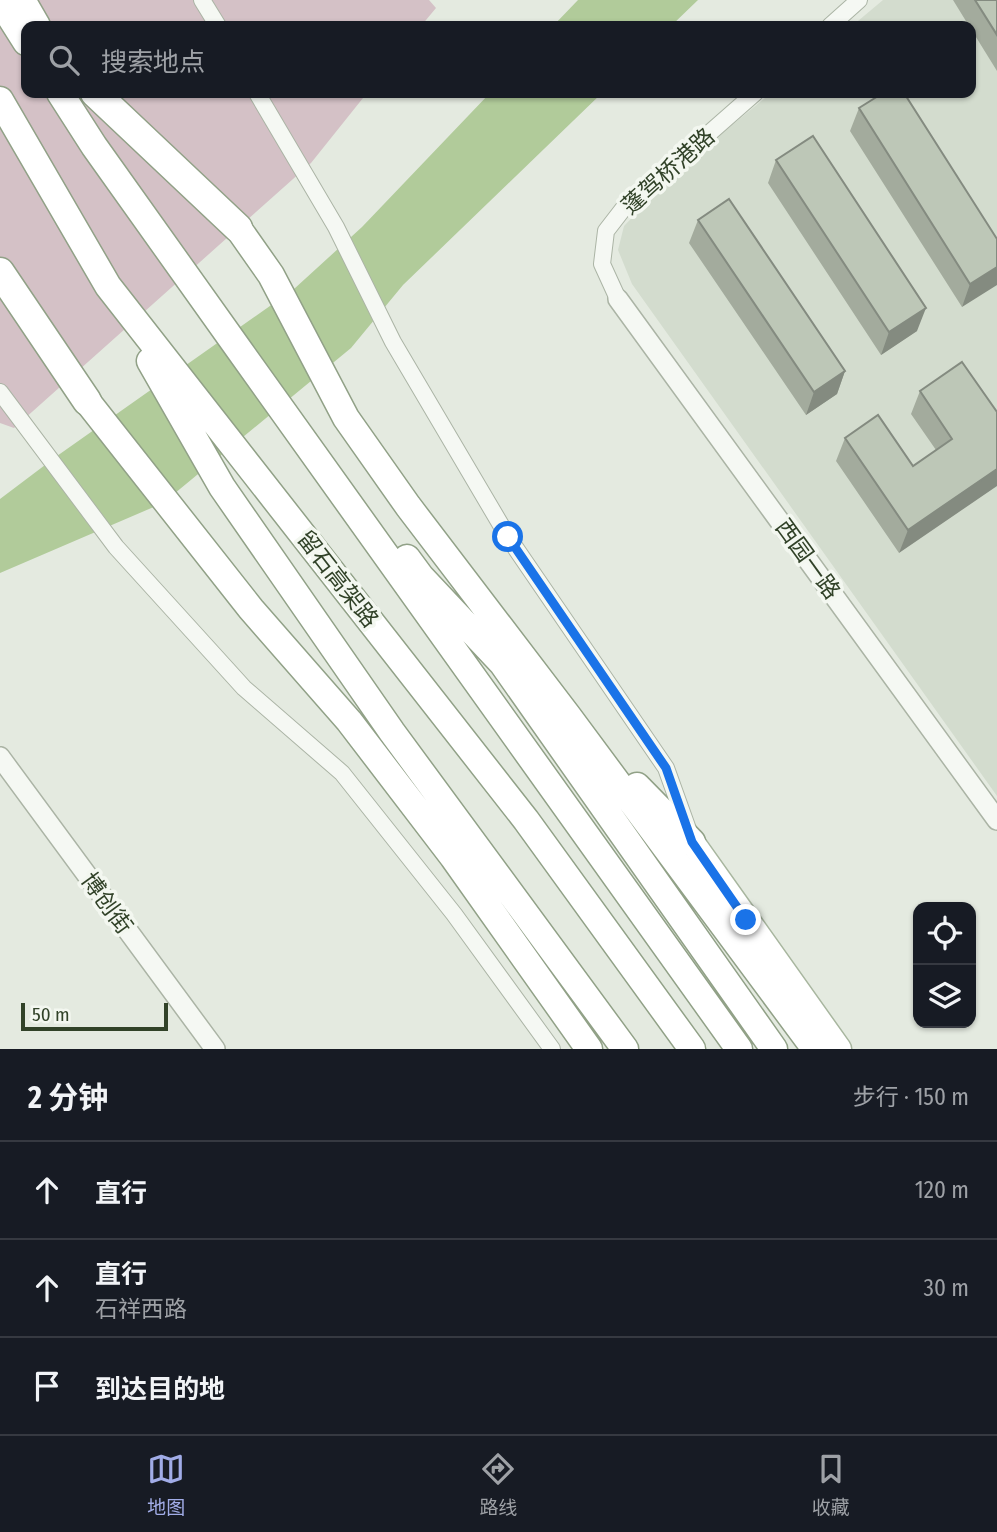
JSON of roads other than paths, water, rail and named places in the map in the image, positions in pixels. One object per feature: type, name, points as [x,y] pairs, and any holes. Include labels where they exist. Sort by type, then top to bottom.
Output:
[{"type":"highway","points":[[21,0],[34,21]]},
{"type":"highway","points":[[27,0],[35,21]]},
{"type":"highway","points":[[0,1],[21,34]]},
{"type":"highway","points":[[63,98],[94,146],[739,1049]]},
{"type":"highway","points":[[100,98],[238,228],[271,275],[346,418],[408,506],[815,1049]]},
{"type":"highway","name":"留石高架路","points":[[0,100],[108,286],[526,820],[692,1049]]},
{"type":"highway","points":[[0,272],[87,401],[251,609],[349,722],[437,836],[589,1049]]},
{"type":"highway","points":[[108,286],[222,487],[392,732],[625,1049]]},
{"type":"highway","points":[[240,351],[279,384],[421,577],[502,663],[774,1049]]},
{"type":"highway","points":[[568,716],[692,842]]},
{"type":"main road","points":[[692,842],[839,1049]]},
{"type":"street","points":[[202,0],[215,21]]},
{"type":"street","points":[[836,21],[859,0]]},
{"type":"street","points":[[260,98],[335,227],[393,342],[508,537],[666,768],[692,842]]},
{"type":"street","name":"蓬驾桥港路","points":[[618,299],[602,264],[606,231],[623,209],[749,98]]},
{"type":"street","name":"西园一路","points":[[618,299],[997,820]]},
{"type":"street","points":[[0,392],[116,547],[244,688],[341,774],[454,914],[552,1049]]},
{"type":"street","name":"博创街","points":[[0,757],[215,1049]]}]
